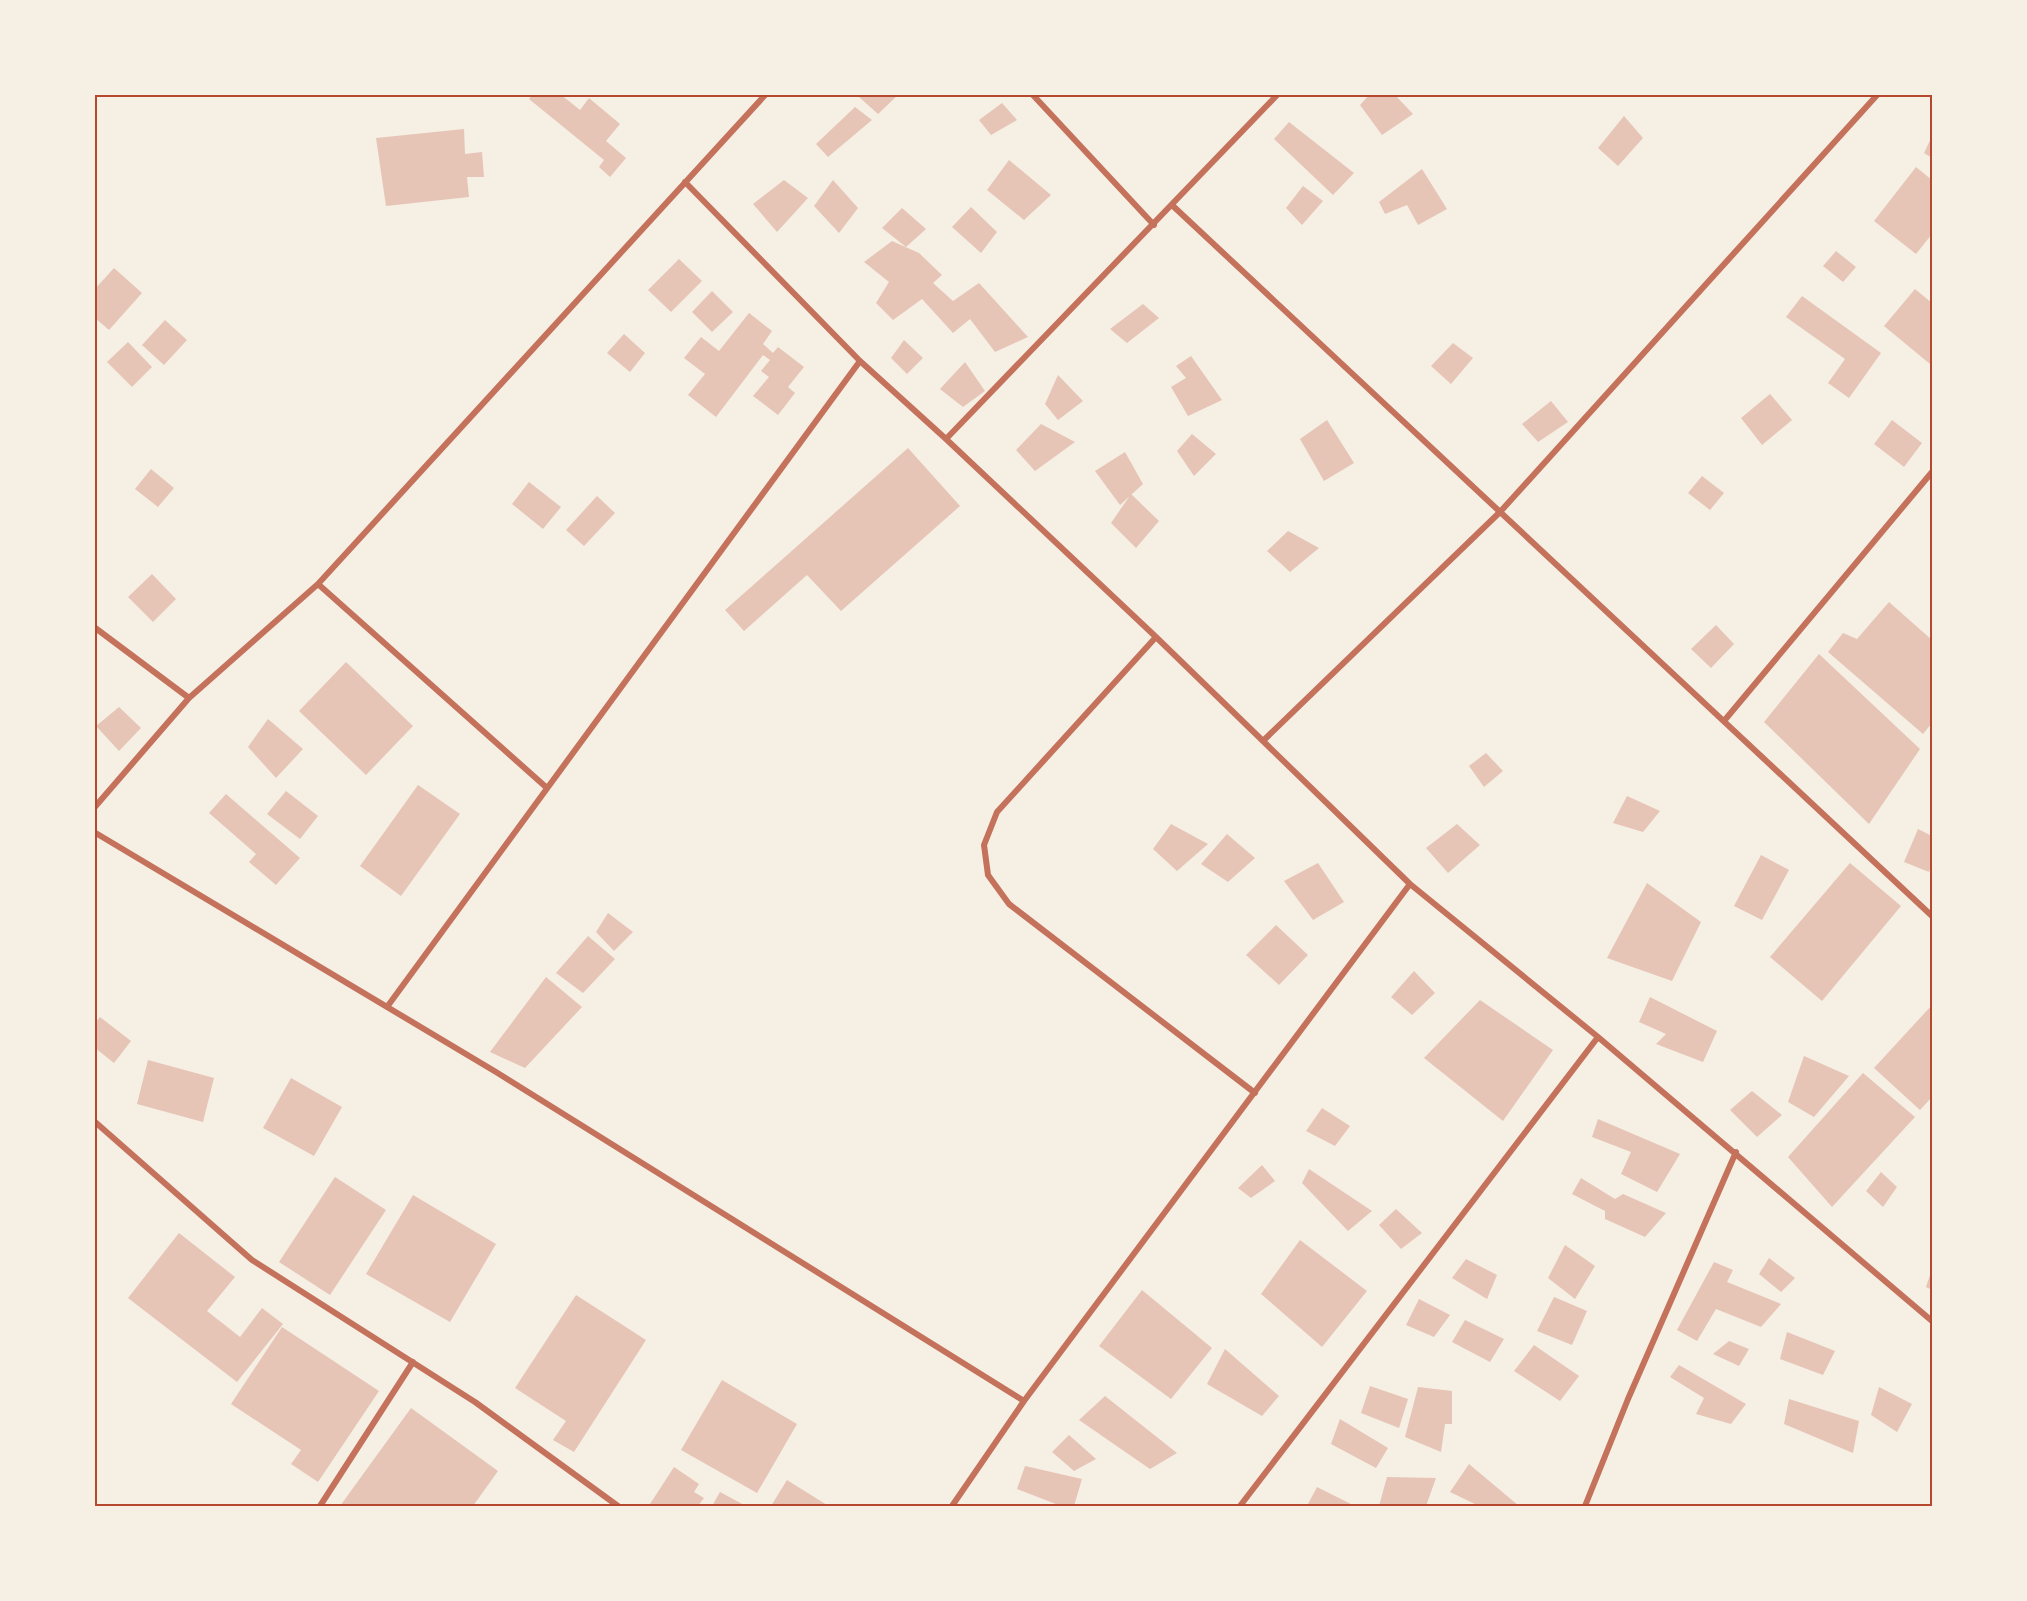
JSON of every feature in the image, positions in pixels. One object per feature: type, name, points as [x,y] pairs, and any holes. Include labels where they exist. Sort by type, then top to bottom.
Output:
[{"type":"street","points":[[94,808],[189,698],[318,584],[766,94]]},
{"type":"street","points":[[1032,94],[1154,225]]},
{"type":"street","points":[[946,439],[1173,206],[1278,94]]},
{"type":"street","points":[[1264,740],[1500,512],[1878,94]]},
{"type":"street","points":[[685,182],[860,361],[1156,637],[1410,884],[1599,1037],[1932,1321]]},
{"type":"street","points":[[1173,206],[1932,916]]},
{"type":"street","points":[[387,1007],[860,361]]},
{"type":"street","points":[[1724,721],[1932,472]]},
{"type":"street","points":[[318,584],[547,788]]},
{"type":"street","points":[[94,627],[189,698]]},
{"type":"street","points":[[1156,637],[998,812],[984,845],[988,875],[1009,904],[1255,1093]]},
{"type":"street","points":[[94,832],[496,1072],[1024,1401]]},
{"type":"street","points":[[952,1506],[1024,1401],[1410,884]]},
{"type":"street","points":[[1240,1506],[1599,1037]]},
{"type":"street","points":[[94,1121],[252,1260],[475,1402],[618,1506]]},
{"type":"street","points":[[1585,1506],[1628,1399],[1736,1152]]},
{"type":"street","points":[[320,1506],[413,1362]]},
{"type":"building","points":[[533,94],[560,94],[580,110],[589,98],[620,124],[606,141],[626,158],[610,177],[599,167],[604,160],[529,99]]},
{"type":"building","points":[[862,94],[899,94],[878,114],[859,97]]},
{"type":"building","points":[[1370,94],[1394,94],[1413,114],[1382,135],[1360,105]]},
{"type":"building","points":[[1002,103],[1017,120],[991,135],[979,120]]},
{"type":"building","points":[[855,107],[872,120],[828,157],[816,144]]},
{"type":"building","points":[[1624,116],[1643,138],[1618,166],[1598,148]]},
{"type":"building","points":[[1289,122],[1354,173],[1333,195],[1274,139]]},
{"type":"building","points":[[464,129],[465,154],[482,152],[484,177],[467,177],[469,197],[386,206],[376,138]]},
{"type":"building","points":[[1932,136],[1932,158],[1924,153]]},
{"type":"building","points":[[1009,160],[1051,195],[1024,220],[987,190]]},
{"type":"building","points":[[1916,167],[1932,180],[1932,234],[1916,254],[1874,221]]},
{"type":"building","points":[[1422,169],[1447,209],[1418,225],[1407,205],[1385,214],[1379,202]]},
{"type":"building","points":[[784,180],[808,198],[777,232],[753,204]]},
{"type":"building","points":[[833,180],[858,208],[839,233],[814,206]]},
{"type":"building","points":[[1303,186],[1323,201],[1302,225],[1286,208]]},
{"type":"building","points":[[971,207],[997,232],[981,253],[952,227]]},
{"type":"building","points":[[902,208],[926,229],[906,247],[882,228]]},
{"type":"building","points":[[892,241],[919,253],[942,275],[933,283],[953,301],[979,283],[1028,337],[995,352],[970,319],[953,333],[922,299],[893,320],[876,303],[889,282],[864,262]]},
{"type":"building","points":[[1836,251],[1856,267],[1843,282],[1823,266]]},
{"type":"building","points":[[679,259],[702,281],[671,312],[648,290]]},
{"type":"building","points":[[114,268],[142,293],[109,330],[94,317],[94,290]]},
{"type":"building","points":[[1915,289],[1932,303],[1932,361],[1930,364],[1884,326]]},
{"type":"building","points":[[712,291],[733,312],[712,332],[692,312]]},
{"type":"building","points":[[1802,296],[1881,353],[1849,398],[1828,383],[1845,359],[1786,317]]},
{"type":"building","points":[[1143,304],[1159,318],[1127,343],[1110,329]]},
{"type":"building","points":[[749,313],[772,331],[763,344],[773,353],[778,347],[804,367],[788,387],[795,393],[778,415],[753,396],[769,377],[761,371],[770,360],[763,355],[716,417],[688,395],[705,374],[684,358],[701,337],[719,351]]},
{"type":"building","points":[[165,320],[187,340],[164,365],[142,345]]},
{"type":"building","points":[[624,334],[645,353],[630,372],[607,353]]},
{"type":"building","points":[[904,340],[923,358],[907,374],[891,358]]},
{"type":"building","points":[[128,342],[152,367],[132,387],[107,362]]},
{"type":"building","points":[[1453,343],[1473,358],[1451,384],[1431,366]]},
{"type":"building","points":[[1191,356],[1222,400],[1188,416],[1171,387],[1186,378],[1176,366]]},
{"type":"building","points":[[965,362],[985,391],[963,407],[940,389]]},
{"type":"building","points":[[1058,375],[1083,401],[1058,420],[1045,404]]},
{"type":"building","points":[[1770,394],[1792,420],[1762,445],[1741,418]]},
{"type":"building","points":[[1551,401],[1568,422],[1538,442],[1522,424]]},
{"type":"building","points":[[1327,420],[1354,463],[1324,481],[1300,439]]},
{"type":"building","points":[[1892,420],[1922,443],[1904,467],[1874,444]]},
{"type":"building","points":[[1041,424],[1075,442],[1035,471],[1016,450]]},
{"type":"building","points":[[1192,434],[1216,454],[1194,476],[1177,451]]},
{"type":"building","points":[[908,448],[960,506],[841,611],[807,575],[744,631],[725,610]]},
{"type":"building","points":[[1125,452],[1143,484],[1120,505],[1095,471]]},
{"type":"building","points":[[151,469],[174,488],[158,507],[135,489]]},
{"type":"building","points":[[1702,476],[1724,493],[1710,510],[1688,493]]},
{"type":"building","points":[[529,482],[561,507],[543,529],[512,504]]},
{"type":"building","points":[[1131,494],[1159,521],[1136,548],[1111,523]]},
{"type":"building","points":[[597,496],[615,513],[584,546],[566,530]]},
{"type":"building","points":[[1288,531],[1319,548],[1290,572],[1267,551]]},
{"type":"building","points":[[152,574],[176,599],[153,622],[128,597]]},
{"type":"building","points":[[1889,602],[1932,640],[1932,723],[1923,734],[1828,652],[1843,633],[1857,639]]},
{"type":"building","points":[[1716,625],[1734,644],[1711,668],[1691,649]]},
{"type":"building","points":[[1819,654],[1920,749],[1869,824],[1764,722]]},
{"type":"building","points":[[346,662],[413,726],[366,775],[299,711]]},
{"type":"building","points":[[119,707],[141,728],[119,751],[96,726]]},
{"type":"building","points":[[268,719],[303,749],[276,778],[248,747]]},
{"type":"building","points":[[1486,753],[1503,771],[1484,787],[1469,766]]},
{"type":"building","points":[[418,785],[460,814],[401,896],[360,866]]},
{"type":"building","points":[[286,791],[318,816],[300,839],[267,814]]},
{"type":"building","points":[[226,794],[300,858],[276,885],[249,862],[256,854],[209,813]]},
{"type":"building","points":[[1627,796],[1660,811],[1643,832],[1613,823]]},
{"type":"building","points":[[1171,824],[1208,844],[1177,871],[1153,849]]},
{"type":"building","points":[[1457,824],[1480,845],[1448,873],[1426,848]]},
{"type":"building","points":[[1918,829],[1932,836],[1932,864],[1929,872],[1904,862]]},
{"type":"building","points":[[1227,834],[1255,858],[1228,882],[1201,864]]},
{"type":"building","points":[[1761,855],[1789,870],[1762,920],[1734,906]]},
{"type":"building","points":[[1318,863],[1344,902],[1313,920],[1284,881]]},
{"type":"building","points":[[1850,863],[1901,906],[1822,1001],[1770,957]]},
{"type":"building","points":[[1647,883],[1701,922],[1672,981],[1607,958]]},
{"type":"building","points":[[608,913],[633,932],[614,951],[596,932]]},
{"type":"building","points":[[1276,925],[1308,955],[1279,985],[1246,955]]},
{"type":"building","points":[[588,936],[615,959],[583,993],[556,973]]},
{"type":"building","points":[[1414,971],[1435,993],[1412,1015],[1391,997]]},
{"type":"building","points":[[546,977],[582,1007],[525,1068],[490,1052]]},
{"type":"building","points":[[1650,997],[1717,1031],[1703,1062],[1656,1044],[1666,1034],[1639,1022]]},
{"type":"building","points":[[1480,1000],[1553,1050],[1503,1121],[1424,1058]]},
{"type":"building","points":[[1932,1005],[1932,1097],[1920,1110],[1874,1068]]},
{"type":"building","points":[[100,1017],[131,1041],[114,1063],[94,1047],[94,1024]]},
{"type":"building","points":[[1804,1056],[1849,1076],[1814,1117],[1788,1102]]},
{"type":"building","points":[[148,1060],[214,1078],[203,1122],[137,1104]]},
{"type":"building","points":[[1863,1073],[1915,1117],[1832,1207],[1788,1157]]},
{"type":"building","points":[[291,1078],[342,1107],[314,1156],[263,1128]]},
{"type":"building","points":[[1752,1091],[1782,1115],[1757,1137],[1730,1110]]},
{"type":"building","points":[[1322,1108],[1350,1126],[1335,1146],[1306,1131]]},
{"type":"building","points":[[1598,1119],[1680,1154],[1657,1192],[1621,1174],[1631,1152],[1592,1137]]},
{"type":"building","points":[[1262,1165],[1275,1181],[1251,1198],[1238,1188]]},
{"type":"building","points":[[1309,1169],[1372,1211],[1348,1231],[1302,1183]]},
{"type":"building","points":[[1881,1172],[1897,1187],[1883,1207],[1866,1191]]},
{"type":"building","points":[[335,1177],[386,1210],[330,1295],[279,1262]]},
{"type":"building","points":[[1581,1178],[1615,1199],[1623,1194],[1666,1213],[1645,1237],[1605,1219],[1605,1211],[1572,1194]]},
{"type":"building","points":[[413,1195],[496,1244],[450,1322],[366,1274]]},
{"type":"building","points":[[1396,1209],[1422,1233],[1401,1249],[1379,1225]]},
{"type":"building","points":[[179,1233],[235,1277],[207,1311],[240,1337],[262,1308],[283,1324],[237,1382],[128,1298]]},
{"type":"building","points":[[1300,1240],[1367,1291],[1322,1347],[1261,1294]]},
{"type":"building","points":[[1565,1245],[1595,1266],[1575,1299],[1548,1278]]},
{"type":"building","points":[[1769,1258],[1795,1278],[1781,1292],[1759,1274]]},
{"type":"building","points":[[1466,1259],[1497,1275],[1487,1299],[1452,1278]]},
{"type":"building","points":[[1714,1262],[1733,1270],[1727,1282],[1781,1304],[1761,1327],[1716,1309],[1697,1341],[1677,1330]]},
{"type":"building","points":[[1932,1269],[1932,1290],[1926,1287]]},
{"type":"building","points":[[1142,1290],[1212,1348],[1171,1399],[1099,1346]]},
{"type":"building","points":[[576,1295],[646,1340],[574,1452],[553,1440],[566,1421],[515,1388]]},
{"type":"building","points":[[1554,1297],[1587,1311],[1572,1345],[1537,1331]]},
{"type":"building","points":[[1419,1299],[1450,1315],[1434,1337],[1406,1325]]},
{"type":"building","points":[[1465,1320],[1504,1339],[1490,1362],[1452,1342]]},
{"type":"building","points":[[282,1327],[379,1391],[318,1482],[291,1464],[301,1450],[231,1404]]},
{"type":"building","points":[[1787,1332],[1835,1351],[1823,1375],[1780,1359]]},
{"type":"building","points":[[1729,1341],[1749,1349],[1739,1366],[1713,1354]]},
{"type":"building","points":[[1534,1345],[1579,1376],[1560,1401],[1514,1371]]},
{"type":"building","points":[[1225,1349],[1279,1396],[1262,1416],[1207,1384]]},
{"type":"building","points":[[1679,1365],[1746,1404],[1731,1424],[1696,1414],[1704,1398],[1670,1377]]},
{"type":"building","points":[[722,1380],[797,1424],[757,1493],[681,1450]]},
{"type":"building","points":[[1370,1386],[1408,1399],[1399,1428],[1361,1413]]},
{"type":"building","points":[[1418,1387],[1452,1391],[1452,1424],[1445,1424],[1441,1452],[1405,1437]]},
{"type":"building","points":[[1879,1387],[1912,1404],[1897,1432],[1871,1415]]},
{"type":"building","points":[[1105,1396],[1177,1453],[1150,1469],[1079,1420]]},
{"type":"building","points":[[1789,1399],[1859,1421],[1853,1453],[1784,1424]]},
{"type":"building","points":[[411,1408],[498,1471],[473,1506],[340,1506]]},
{"type":"building","points":[[1340,1419],[1388,1448],[1376,1468],[1331,1444]]},
{"type":"building","points":[[1069,1435],[1096,1459],[1074,1471],[1052,1452]]},
{"type":"building","points":[[1469,1464],[1519,1506],[1479,1506],[1450,1492]]},
{"type":"building","points":[[1025,1466],[1082,1479],[1074,1506],[1061,1506],[1017,1489]]},
{"type":"building","points":[[674,1467],[699,1484],[694,1492],[704,1498],[698,1506],[654,1506],[650,1504]]},
{"type":"building","points":[[1387,1477],[1436,1478],[1426,1506],[1379,1506]]},
{"type":"building","points":[[787,1480],[827,1505],[771,1506]]},
{"type":"building","points":[[1317,1487],[1355,1506],[1307,1506]]},
{"type":"building","points":[[720,1492],[746,1506],[712,1506]]}]
